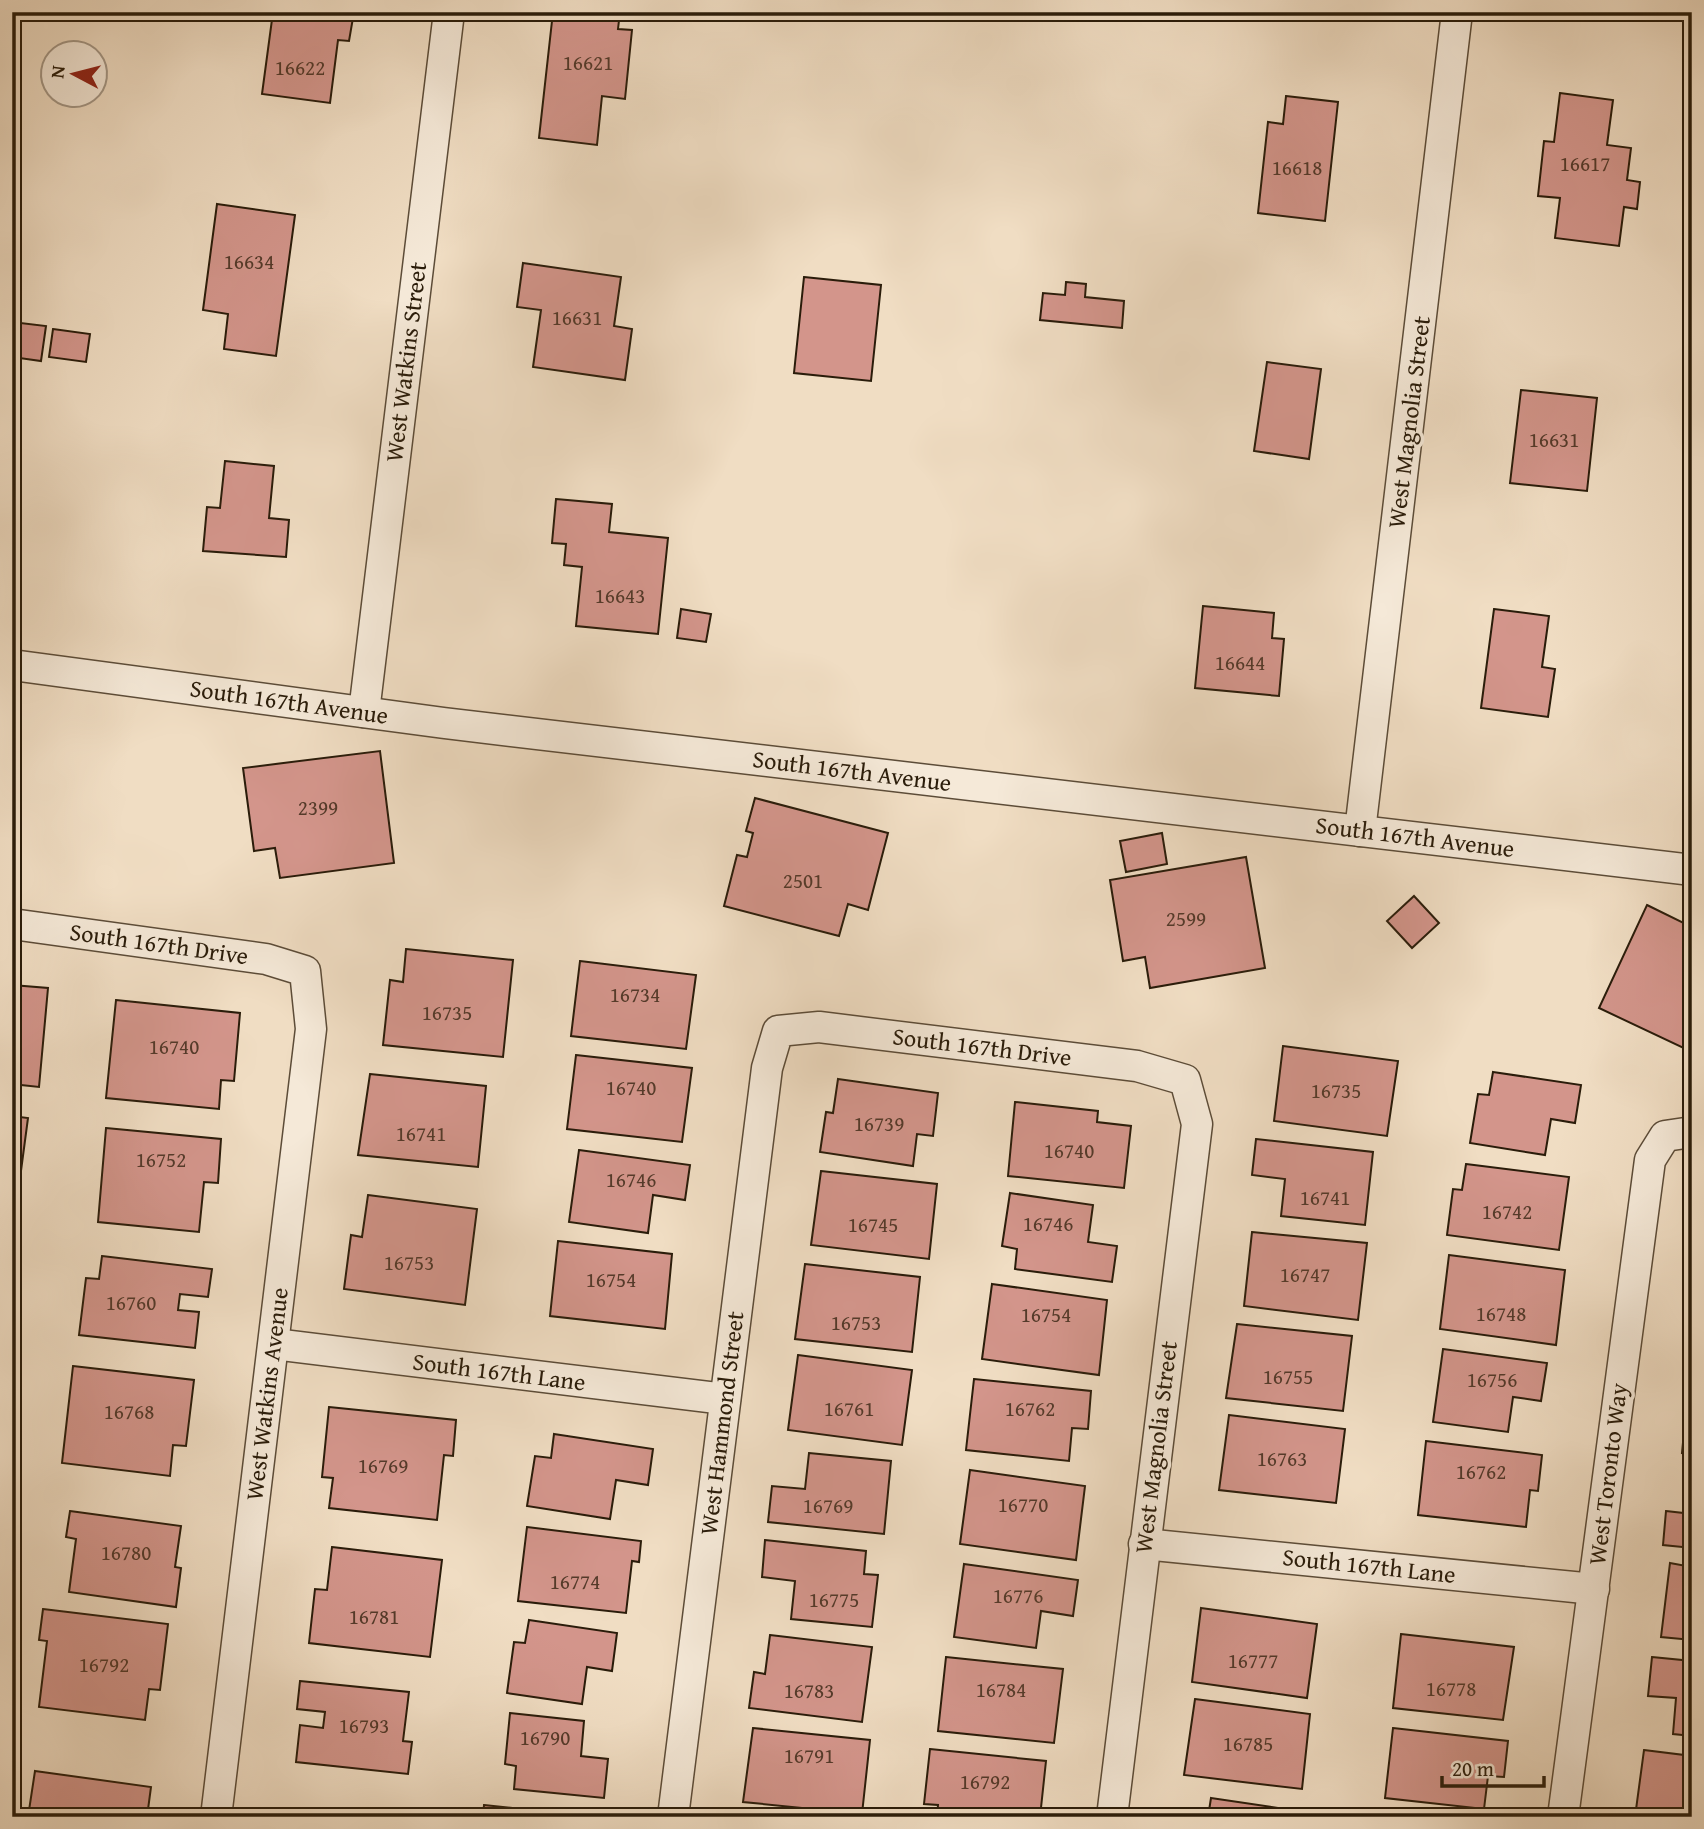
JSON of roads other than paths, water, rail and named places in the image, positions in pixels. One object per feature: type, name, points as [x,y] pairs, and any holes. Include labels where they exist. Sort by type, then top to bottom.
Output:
[{"type":"street","name":"West Watkins Street","points":[[364,712],[449,12]]},
{"type":"street","name":"West Magnolia Street","points":[[1360,831],[1457,12]]},
{"type":"street","name":"South 167th Avenue","points":[[12,665],[364,712],[1692,870]]},
{"type":"street","name":"South 167th Drive","points":[[12,924],[266,959],[305,971]]},
{"type":"street","name":"West Watkins Avenue","points":[[216,1817],[311,1029],[305,971]]},
{"type":"street","name":"South 167th Drive","points":[[778,1031],[819,1027],[1137,1066],[1185,1080]]},
{"type":"street","name":"West Hammond Street","points":[[673,1817],[767,1068],[778,1031]]},
{"type":"street","name":"West Magnolia Street","points":[[1112,1817],[1198,1124],[1185,1080]]},
{"type":"street","name":"West Toronto Way","points":[[1563,1817],[1650,1160],[1678,1134]]},
{"type":"street","name":"South 167th Lane","points":[[274,1344],[725,1399]]},
{"type":"street","name":"South 167th Lane","points":[[1144,1544],[1594,1589]]}]
